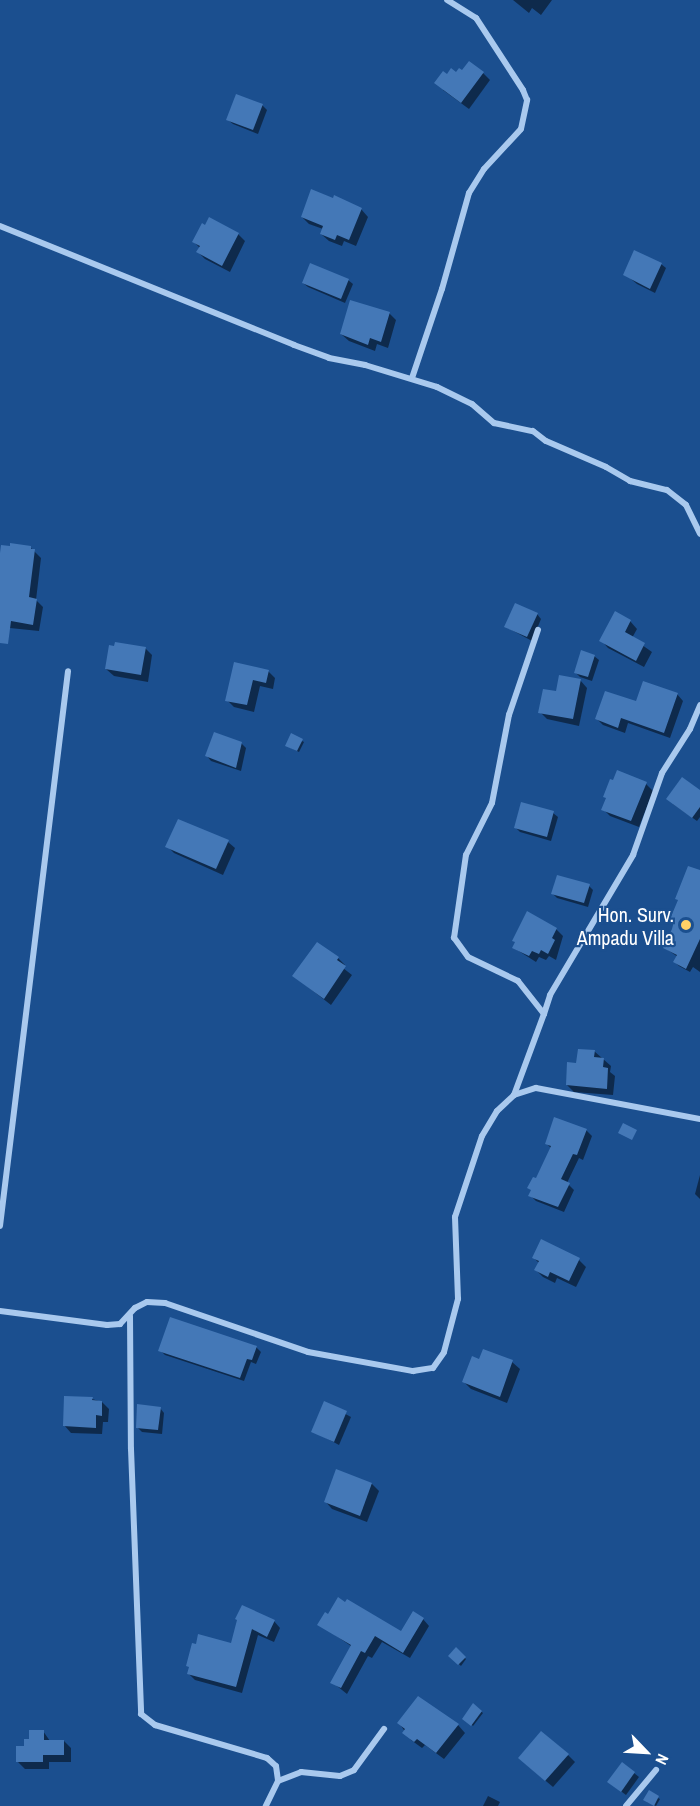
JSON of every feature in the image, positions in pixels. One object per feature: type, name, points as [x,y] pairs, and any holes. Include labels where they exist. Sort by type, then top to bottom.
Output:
[{"type":"street","points":[[412,378],[442,289],[469,193],[484,169],[521,129],[526,100],[523,90],[476,18],[447,0]]},
{"type":"street","points":[[0,226],[294,345],[329,358],[412,378],[472,404],[494,423],[533,431],[546,441],[606,467],[630,481],[667,490],[686,505],[700,534]]},
{"type":"street","points":[[538,630],[509,715],[492,803],[466,855],[454,938],[468,957],[518,981],[543,1014]]},
{"type":"street","points":[[0,1226],[68,671]]},
{"type":"street","points":[[514,1095],[550,995],[633,855],[662,773],[690,729],[700,705]]},
{"type":"street","points":[[0,1311],[107,1325],[120,1324],[130,1316],[135,1308],[147,1302],[165,1303],[308,1352],[414,1371],[433,1368],[444,1352],[458,1299],[455,1218],[468,1173],[482,1136],[497,1111],[514,1095],[536,1088],[700,1119]]},
{"type":"street","points":[[130,1316],[131,1449],[141,1714],[155,1725],[267,1758],[276,1766],[278,1781],[266,1806]]},
{"type":"street","points":[[278,1781],[301,1772],[340,1776],[354,1770],[384,1729]]},
{"type":"street","points":[[626,1806],[656,1770]]},
{"type":"building","points":[[469,61],[484,72],[461,103],[434,83],[443,71],[447,74],[451,68],[456,72],[459,68],[462,70]]},
{"type":"building","points":[[236,94],[263,104],[253,130],[226,120]]},
{"type":"building","points":[[311,189],[333,198],[334,195],[362,208],[349,240],[337,235],[335,240],[320,234],[323,226],[301,217]]},
{"type":"building","points":[[209,217],[239,233],[222,266],[196,252],[200,246],[192,242],[202,223],[205,225]]},
{"type":"building","points":[[634,250],[662,263],[650,289],[623,275]]},
{"type":"building","points":[[310,263],[349,279],[341,299],[302,283]]},
{"type":"building","points":[[350,300],[390,312],[381,342],[370,338],[368,345],[340,334]]},
{"type":"building","points":[[10,543],[31,546],[31,549],[35,549],[29,597],[37,599],[33,625],[11,621],[8,644],[0,643],[0,553],[1,545],[10,546]]},
{"type":"building","points":[[515,603],[538,613],[527,637],[504,627]]},
{"type":"building","points":[[615,611],[631,620],[625,632],[645,643],[636,661],[599,641]]},
{"type":"building","points":[[115,642],[146,647],[141,675],[105,669],[109,645],[114,646]]},
{"type":"building","points":[[581,650],[595,655],[588,677],[574,673]]},
{"type":"building","points":[[234,662],[269,670],[266,683],[253,680],[247,705],[225,701]]},
{"type":"building","points":[[559,675],[581,679],[573,719],[538,713],[543,689],[556,691]]},
{"type":"building","points":[[643,681],[678,693],[664,733],[621,718],[618,728],[595,719],[605,691],[636,701]]},
{"type":"building","points":[[214,732],[242,742],[236,768],[205,756]]},
{"type":"building","points":[[291,733],[303,739],[297,751],[285,746]]},
{"type":"building","points":[[617,770],[647,782],[631,821],[601,810],[610,779],[613,780]]},
{"type":"building","points":[[682,777],[700,790],[700,807],[692,818],[666,799]]},
{"type":"building","points":[[521,802],[554,811],[547,837],[514,828]]},
{"type":"building","points":[[178,819],[229,840],[216,869],[165,847]]},
{"type":"building","points":[[688,866],[700,870],[700,939],[686,969],[673,962],[677,955],[663,948],[672,929],[674,921],[670,919],[678,900],[675,899]]},
{"type":"building","points":[[557,875],[590,884],[584,903],[551,894]]},
{"type":"building","points":[[527,911],[557,928],[552,938],[555,940],[548,954],[541,950],[539,954],[532,951],[529,956],[512,948],[515,942],[512,941]]},
{"type":"building","points":[[317,942],[339,957],[337,960],[346,966],[324,999],[292,976]]},
{"type":"building","points":[[578,1049],[595,1050],[594,1057],[604,1058],[603,1067],[608,1068],[607,1089],[566,1085],[567,1062],[576,1063]]},
{"type":"building","points":[[554,1117],[587,1129],[577,1155],[573,1154],[561,1179],[570,1183],[558,1207],[528,1196],[531,1190],[527,1188],[533,1177],[536,1178],[551,1146],[545,1144]]},
{"type":"building","points":[[623,1123],[637,1130],[632,1140],[618,1133]]},
{"type":"building","points":[[541,1239],[580,1258],[569,1281],[550,1272],[548,1277],[534,1270],[539,1261],[532,1258]]},
{"type":"building","points":[[170,1317],[257,1346],[252,1360],[247,1359],[240,1378],[158,1351]]},
{"type":"building","points":[[483,1349],[513,1360],[500,1397],[462,1382],[472,1356],[479,1359]]},
{"type":"building","points":[[64,1396],[93,1397],[92,1400],[102,1401],[102,1416],[96,1415],[96,1428],[63,1426]]},
{"type":"building","points":[[324,1401],[347,1411],[334,1442],[311,1432]]},
{"type":"building","points":[[137,1404],[161,1407],[158,1430],[136,1428]]},
{"type":"building","points":[[336,1469],[372,1483],[360,1516],[324,1502]]},
{"type":"building","points":[[338,1597],[345,1602],[347,1599],[401,1631],[413,1611],[424,1618],[403,1653],[375,1636],[365,1653],[361,1651],[341,1688],[330,1683],[351,1645],[317,1625],[325,1612],[328,1614]]},
{"type":"building","points":[[242,1605],[275,1620],[267,1637],[252,1629],[236,1687],[187,1674],[189,1667],[186,1666],[192,1643],[196,1644],[198,1634],[231,1643],[237,1620],[235,1619]]},
{"type":"building","points":[[456,1647],[466,1657],[458,1665],[448,1656]]},
{"type":"building","points":[[418,1696],[459,1724],[436,1753],[417,1739],[414,1742],[402,1733],[405,1729],[397,1723]]},
{"type":"building","points":[[473,1703],[482,1711],[471,1726],[462,1719]]},
{"type":"building","points":[[29,1730],[44,1730],[44,1740],[64,1740],[64,1755],[43,1755],[43,1762],[16,1762],[16,1746],[24,1746],[24,1739],[29,1739]]},
{"type":"building","points":[[541,1731],[569,1754],[545,1781],[518,1758]]},
{"type":"building","points":[[622,1762],[635,1772],[621,1792],[607,1782]]},
{"type":"building","points":[[649,1790],[659,1796],[654,1806],[643,1800]]},
{"type":"place","name":"Hon. Surv. Ampadu Villa","points":[[686,925]]}]
